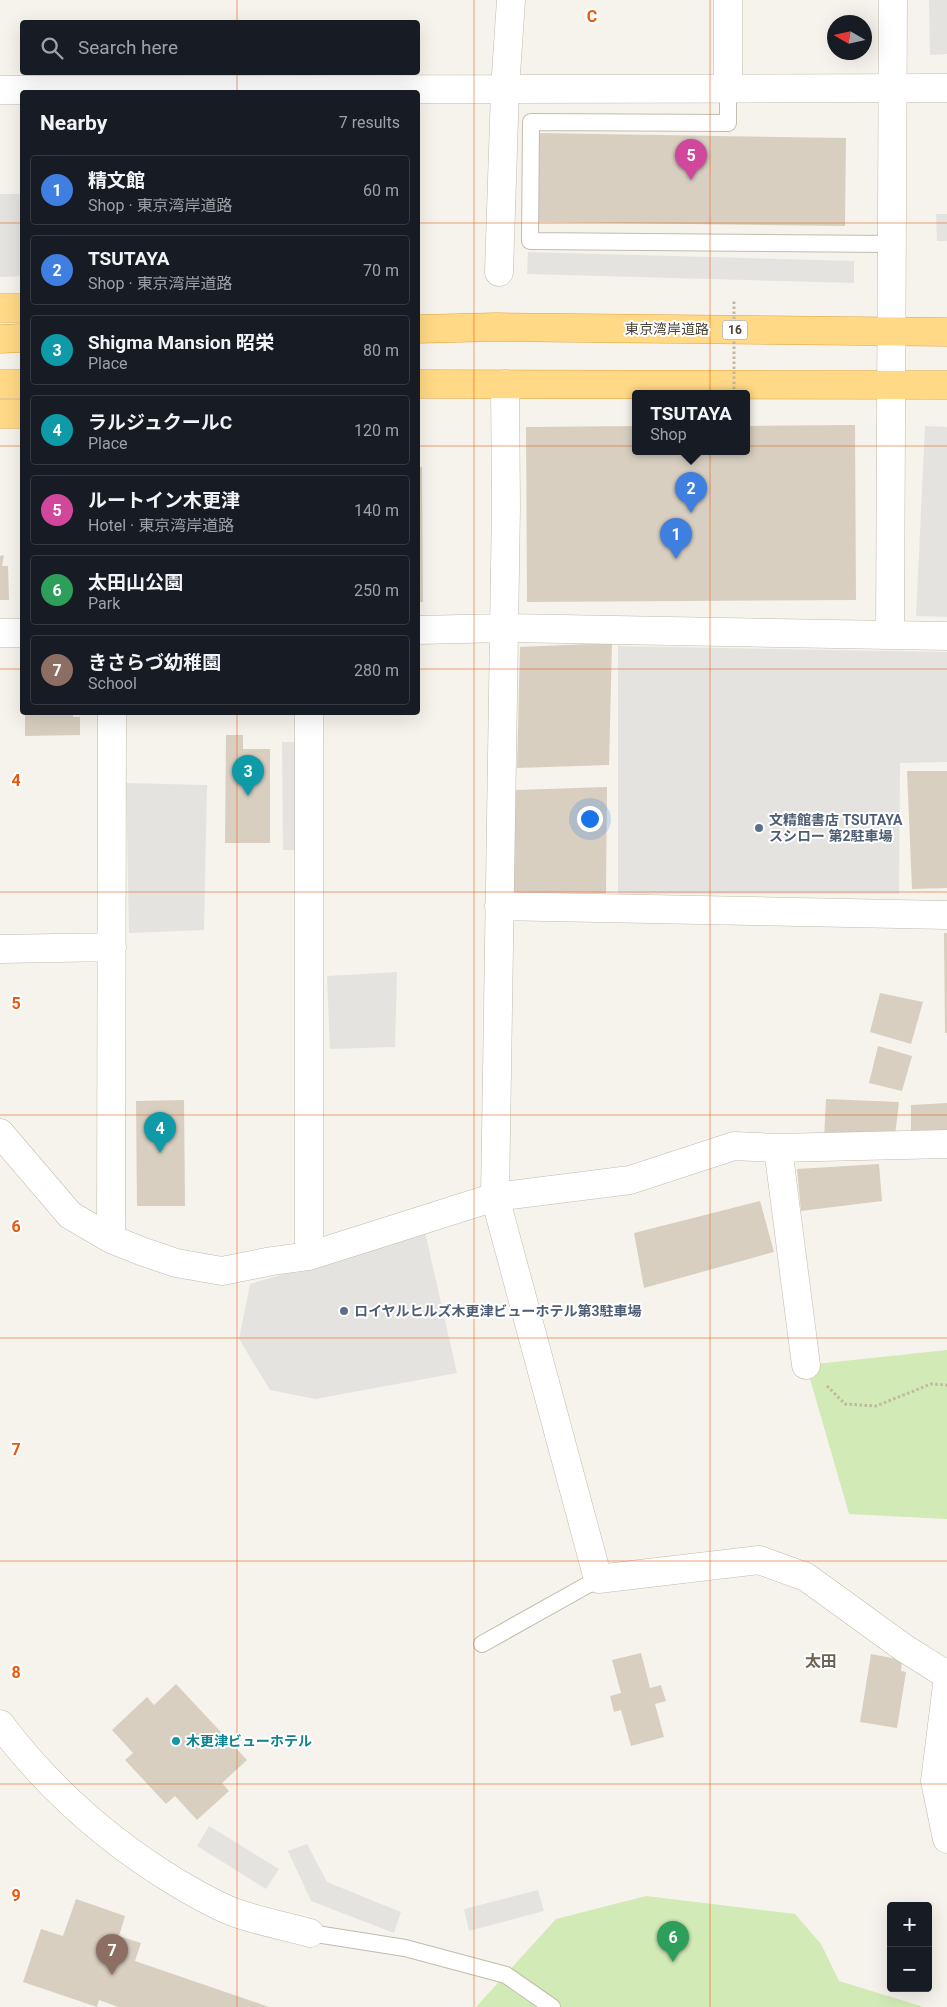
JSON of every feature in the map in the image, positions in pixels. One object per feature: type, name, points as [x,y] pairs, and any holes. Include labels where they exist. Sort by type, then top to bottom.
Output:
[{"type":"highway","points":[[0,308],[20,308]]},
{"type":"highway","name":"16","points":[[420,319],[496,327]]},
{"type":"highway","name":"東京湾岸道路","points":[[420,329],[496,327],[947,332]]},
{"type":"highway","points":[[0,339],[20,338]]},
{"type":"highway","points":[[0,384],[20,384]]},
{"type":"highway","points":[[426,385],[947,385]]},
{"type":"highway","points":[[0,414],[20,414]]},
{"type":"street","points":[[500,272],[505,89],[511,0]]},
{"type":"street","points":[[728,0],[728,89]]},
{"type":"street","points":[[890,634],[894,0]]},
{"type":"street","points":[[0,90],[947,88]]},
{"type":"street","points":[[505,384],[506,506],[496,1197],[598,1579],[759,1560],[806,1577],[904,1648],[947,1675]]},
{"type":"street","points":[[420,630],[504,628],[947,636]]},
{"type":"street","points":[[0,633],[20,633]]},
{"type":"street","points":[[111,1239],[112,715]]},
{"type":"street","points":[[308,1256],[309,715]]},
{"type":"street","points":[[499,906],[947,915]]},
{"type":"street","points":[[0,949],[112,947]]},
{"type":"street","points":[[0,1133],[70,1215],[111,1239],[176,1263],[222,1271],[308,1256],[496,1197],[630,1180],[734,1146],[778,1148],[947,1144]]},
{"type":"street","points":[[778,1148],[806,1364]]},
{"type":"street","points":[[947,1685],[935,1781],[947,1839]]},
{"type":"street","points":[[0,1724],[23,1754],[94,1826],[148,1865],[195,1893],[233,1912],[310,1933]]},
{"type":"lane","points":[[728,89],[728,123],[531,122],[530,241],[893,244]]},
{"type":"lane","points":[[482,1644],[598,1579]]},
{"type":"lane","points":[[310,1933],[405,1948],[506,1975],[552,2007]]},
{"type":"path","points":[[734,300],[734,390]]},
{"type":"path","points":[[806,1364],[845,1404],[876,1406],[931,1384],[947,1384]]},
{"type":"green space","points":[[947,1350],[947,1519],[849,1514],[806,1365]]},
{"type":"green space","points":[[646,1896],[795,1914],[821,1944],[839,1981],[924,2007],[476,2007],[556,1919]]},
{"type":"shaded area","points":[[929,0],[947,0],[947,54],[930,55]]},
{"type":"shaded area","points":[[0,194],[20,194],[20,276],[0,277]]},
{"type":"shaded area","points":[[936,214],[947,214],[947,241],[937,241]]},
{"type":"shaded area","points":[[528,252],[854,261],[854,283],[527,274]]},
{"type":"shaded area","points":[[925,426],[947,427],[947,617],[916,616]]},
{"type":"shaded area","name":"文精館書店 TSUTAYA スシロー 第2駐車場","points":[[618,646],[947,652],[947,762],[900,763],[899,894],[618,894]]},
{"type":"shaded area","points":[[282,742],[296,742],[298,850],[283,850]]},
{"type":"shaded area","points":[[126,783],[207,785],[204,930],[129,933]]},
{"type":"shaded area","points":[[397,972],[395,1047],[330,1049],[327,976]]},
{"type":"shaded area","name":"ロイヤルヒルズ木更津ビューホテル第3駐車場","points":[[425,1232],[457,1373],[315,1399],[270,1390],[239,1339],[250,1284]]},
{"type":"shaded area","points":[[209,1826],[279,1869],[266,1889],[197,1846]]},
{"type":"shaded area","points":[[307,1844],[327,1882],[401,1912],[394,1933],[311,1901],[288,1851]]},
{"type":"shaded area","points":[[538,1890],[544,1911],[469,1931],[464,1909]]},
{"type":"building","points":[[538,133],[846,138],[845,226],[537,222]]},
{"type":"building","points":[[855,425],[856,600],[527,602],[526,427],[632,426],[632,455],[750,455],[750,426]]},
{"type":"building","points":[[420,467],[422,467],[423,602],[420,602]]},
{"type":"building","points":[[4,555],[2,566],[8,566],[9,600],[0,600],[0,556]]},
{"type":"building","points":[[612,643],[609,765],[517,768],[520,647]]},
{"type":"building","points":[[25,715],[73,715],[73,717],[80,717],[80,735],[25,736]]},
{"type":"building","points":[[226,735],[243,735],[243,749],[270,749],[270,843],[225,843]]},
{"type":"building","points":[[907,771],[947,771],[947,888],[912,889]]},
{"type":"building","points":[[607,787],[606,893],[514,892],[514,790]]},
{"type":"building","points":[[944,933],[947,933],[947,1033],[945,1033]]},
{"type":"building","points":[[880,993],[923,1002],[911,1044],[870,1032]]},
{"type":"building","points":[[878,1046],[912,1056],[902,1091],[869,1083]]},
{"type":"building","points":[[826,1099],[899,1102],[895,1136],[824,1139]]},
{"type":"building","points":[[184,1100],[185,1206],[137,1206],[136,1101]]},
{"type":"building","points":[[947,1103],[947,1139],[911,1142],[911,1105]]},
{"type":"building","points":[[879,1164],[882,1201],[801,1211],[797,1169]]},
{"type":"building","points":[[760,1201],[774,1252],[644,1288],[634,1233]]},
{"type":"building","points":[[641,1653],[650,1688],[661,1685],[666,1701],[655,1704],[664,1737],[631,1746],[621,1710],[614,1712],[610,1696],[621,1693],[612,1660]]},
{"type":"building","points":[[871,1654],[902,1660],[901,1671],[906,1672],[897,1728],[860,1722]]},
{"type":"building","name":"木更津ビューホテル","points":[[176,1684],[247,1760],[222,1783],[229,1791],[197,1820],[175,1796],[166,1804],[125,1760],[133,1753],[112,1730],[147,1697],[154,1705]]},
{"type":"building","points":[[76,1899],[125,1916],[119,1936],[141,1943],[135,1961],[269,2007],[118,2007],[99,2000],[97,2007],[23,1982],[41,1929],[63,1936]]},
{"type":"place","name":"ルートイン木更津","points":[[691,180]]},
{"type":"place","name":"TSUTAYA","points":[[691,513]]},
{"type":"place","name":"精文館","points":[[676,559]]},
{"type":"place","name":"Shigma Mansion 昭栄","points":[[248,796]]},
{"type":"place","name":"文精館書店 TSUTAYA スシロー 第2駐車場","points":[[759,828]]},
{"type":"place","name":"ラルジュクールC","points":[[160,1153]]},
{"type":"place","name":"ロイヤルヒルズ木更津ビューホテル第3駐車場","points":[[344,1311]]},
{"type":"place","name":"木更津ビューホテル","points":[[176,1741]]},
{"type":"place","name":"太田山公園","points":[[673,1962]]},
{"type":"place","name":"きさらづ幼稚園","points":[[112,1975]]},
{"type":"district","name":"太田","points":[[821,1661]]}]
